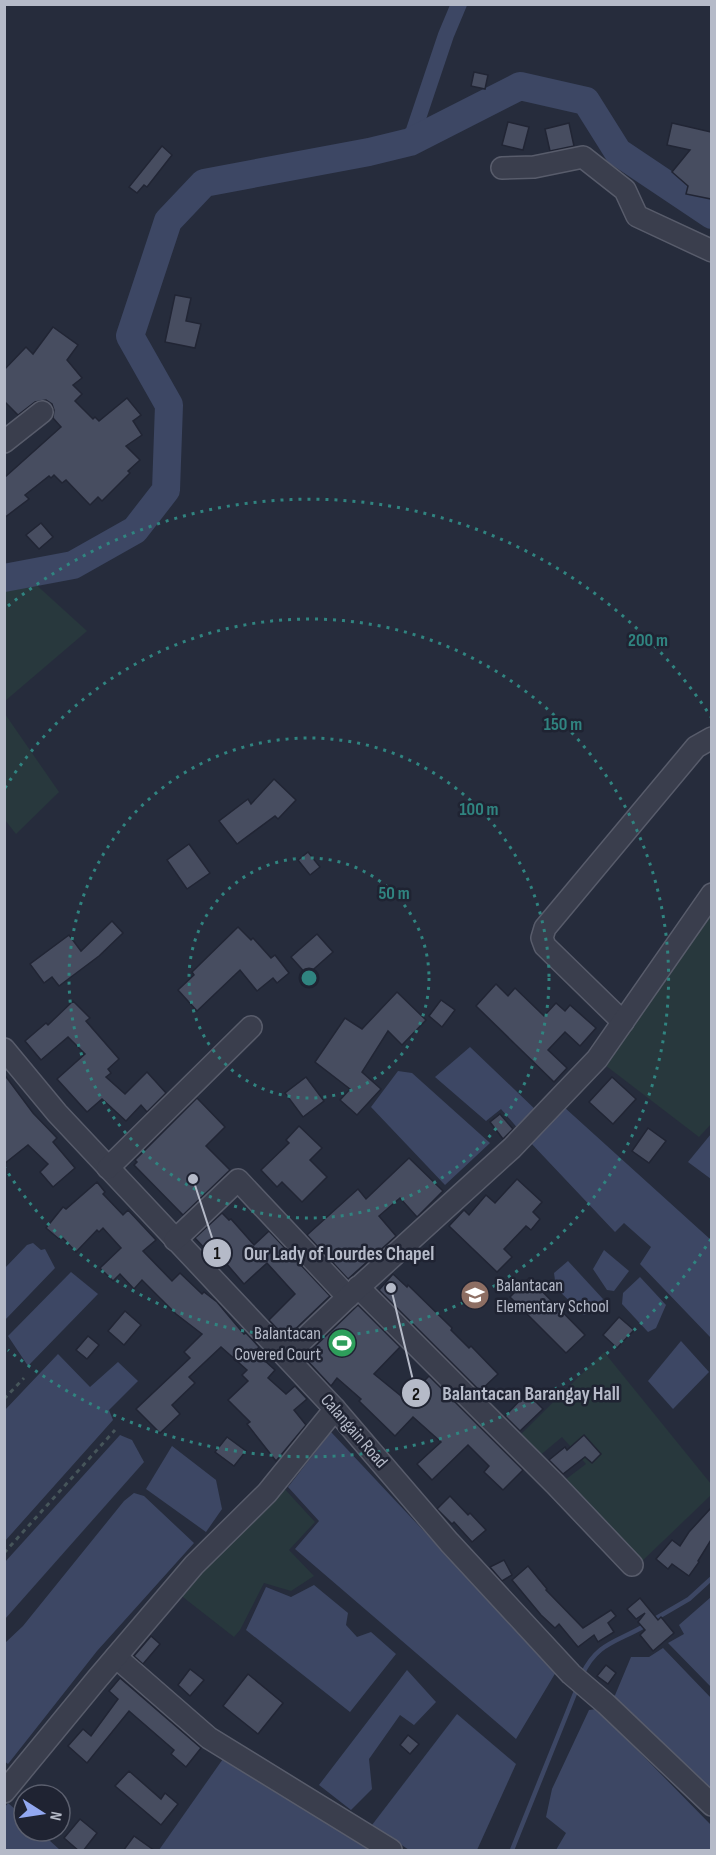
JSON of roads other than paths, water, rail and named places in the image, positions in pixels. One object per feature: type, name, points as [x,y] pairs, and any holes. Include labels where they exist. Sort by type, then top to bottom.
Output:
[{"type":"street","points":[[502,168],[534,167],[583,157],[626,190],[637,216],[711,251]]},
{"type":"street","points":[[4,442],[42,412]]},
{"type":"street","points":[[623,1022],[545,946],[542,938],[545,928],[688,756],[696,747],[711,738]]},
{"type":"street","points":[[286,1356],[512,1148],[597,1059],[711,894]]},
{"type":"street","points":[[108,1168],[251,1027]]},
{"type":"street","name":"Calangain Road","points":[[4,1049],[57,1113],[335,1409],[449,1542],[571,1674],[606,1704],[711,1805]]},
{"type":"street","points":[[175,1240],[238,1180],[555,1484],[632,1565]]},
{"type":"street","points":[[4,1792],[194,1565],[267,1493],[335,1409]]},
{"type":"street","points":[[116,1657],[209,1738],[391,1851]]},
{"type":"water","points":[[470,1047],[539,1113],[520,1131],[501,1109],[486,1121],[435,1077]]},
{"type":"water","points":[[398,1071],[412,1073],[490,1143],[445,1185],[371,1107]]},
{"type":"water","points":[[564,1107],[711,1240],[711,1338],[640,1264],[651,1247],[624,1223],[615,1232],[530,1142]]},
{"type":"water","points":[[711,1134],[711,1179],[688,1162]]},
{"type":"water","points":[[33,1243],[41,1250],[45,1249],[55,1268],[5,1320],[5,1268],[27,1245]]},
{"type":"water","points":[[604,1250],[629,1271],[614,1291],[607,1290],[593,1269]]},
{"type":"water","points":[[568,1261],[603,1299],[594,1311],[584,1315],[556,1288],[554,1273]]},
{"type":"water","points":[[71,1272],[98,1294],[28,1366],[8,1336]]},
{"type":"water","points":[[640,1277],[666,1305],[656,1328],[648,1332],[622,1304],[623,1293]]},
{"type":"water","points":[[681,1341],[709,1372],[673,1409],[648,1381]]},
{"type":"water","points":[[58,1354],[90,1387],[118,1362],[138,1381],[109,1410],[113,1420],[5,1541],[5,1410]]},
{"type":"water","points":[[331,1432],[556,1672],[516,1739],[295,1549],[319,1521],[288,1487]]},
{"type":"water","points":[[120,1435],[132,1440],[144,1462],[5,1619],[5,1562]]},
{"type":"water","points":[[172,1446],[216,1480],[222,1509],[206,1532],[146,1489]]},
{"type":"water","points":[[134,1493],[144,1496],[194,1543],[97,1651],[8,1764],[4,1761],[5,1643],[23,1626],[124,1501]]},
{"type":"water","points":[[314,1585],[348,1613],[346,1625],[357,1637],[371,1632],[396,1654],[350,1712],[246,1630],[266,1587],[291,1597]]},
{"type":"water","points":[[711,1597],[711,1687],[668,1643],[684,1634],[679,1625]]},
{"type":"water","points":[[663,1648],[711,1698],[711,1798],[613,1700],[631,1657],[649,1657]]},
{"type":"water","points":[[407,1670],[436,1702],[414,1725],[400,1715],[369,1759],[372,1789],[351,1810],[319,1785]]},
{"type":"water","points":[[597,1709],[711,1825],[711,1850],[556,1850],[566,1833],[546,1817],[552,1789],[589,1710]]},
{"type":"water","points":[[457,1714],[516,1764],[477,1850],[409,1850],[372,1825]]},
{"type":"water","points":[[225,1756],[369,1850],[159,1850]]},
{"type":"water","points":[[8,1803],[12,1806],[12,1843],[52,1843],[60,1850],[5,1850],[5,1807]]},
{"type":"waterway","points":[[410,142],[446,35],[459,4]]},
{"type":"waterway","points":[[4,578],[73,565],[135,530],[166,490],[169,405],[130,336],[168,221],[204,183],[369,152],[410,142],[520,86],[586,101],[618,152],[712,215]]},
{"type":"waterway","points":[[653,1620],[689,1599],[712,1578]]},
{"type":"waterway","points":[[582,1675],[601,1649],[646,1625]]},
{"type":"waterway","points":[[512,1850],[578,1686]]},
{"type":"place","name":"Our Lady of Lourdes Chapel","points":[[193,1179]]},
{"type":"place","name":"Balantacan Barangay Hall","points":[[391,1288]]},
{"type":"place","name":"Balantacan Elementary School","points":[[475,1295]]},
{"type":"place","name":"Balantacan Covered Court","points":[[342,1343]]}]
